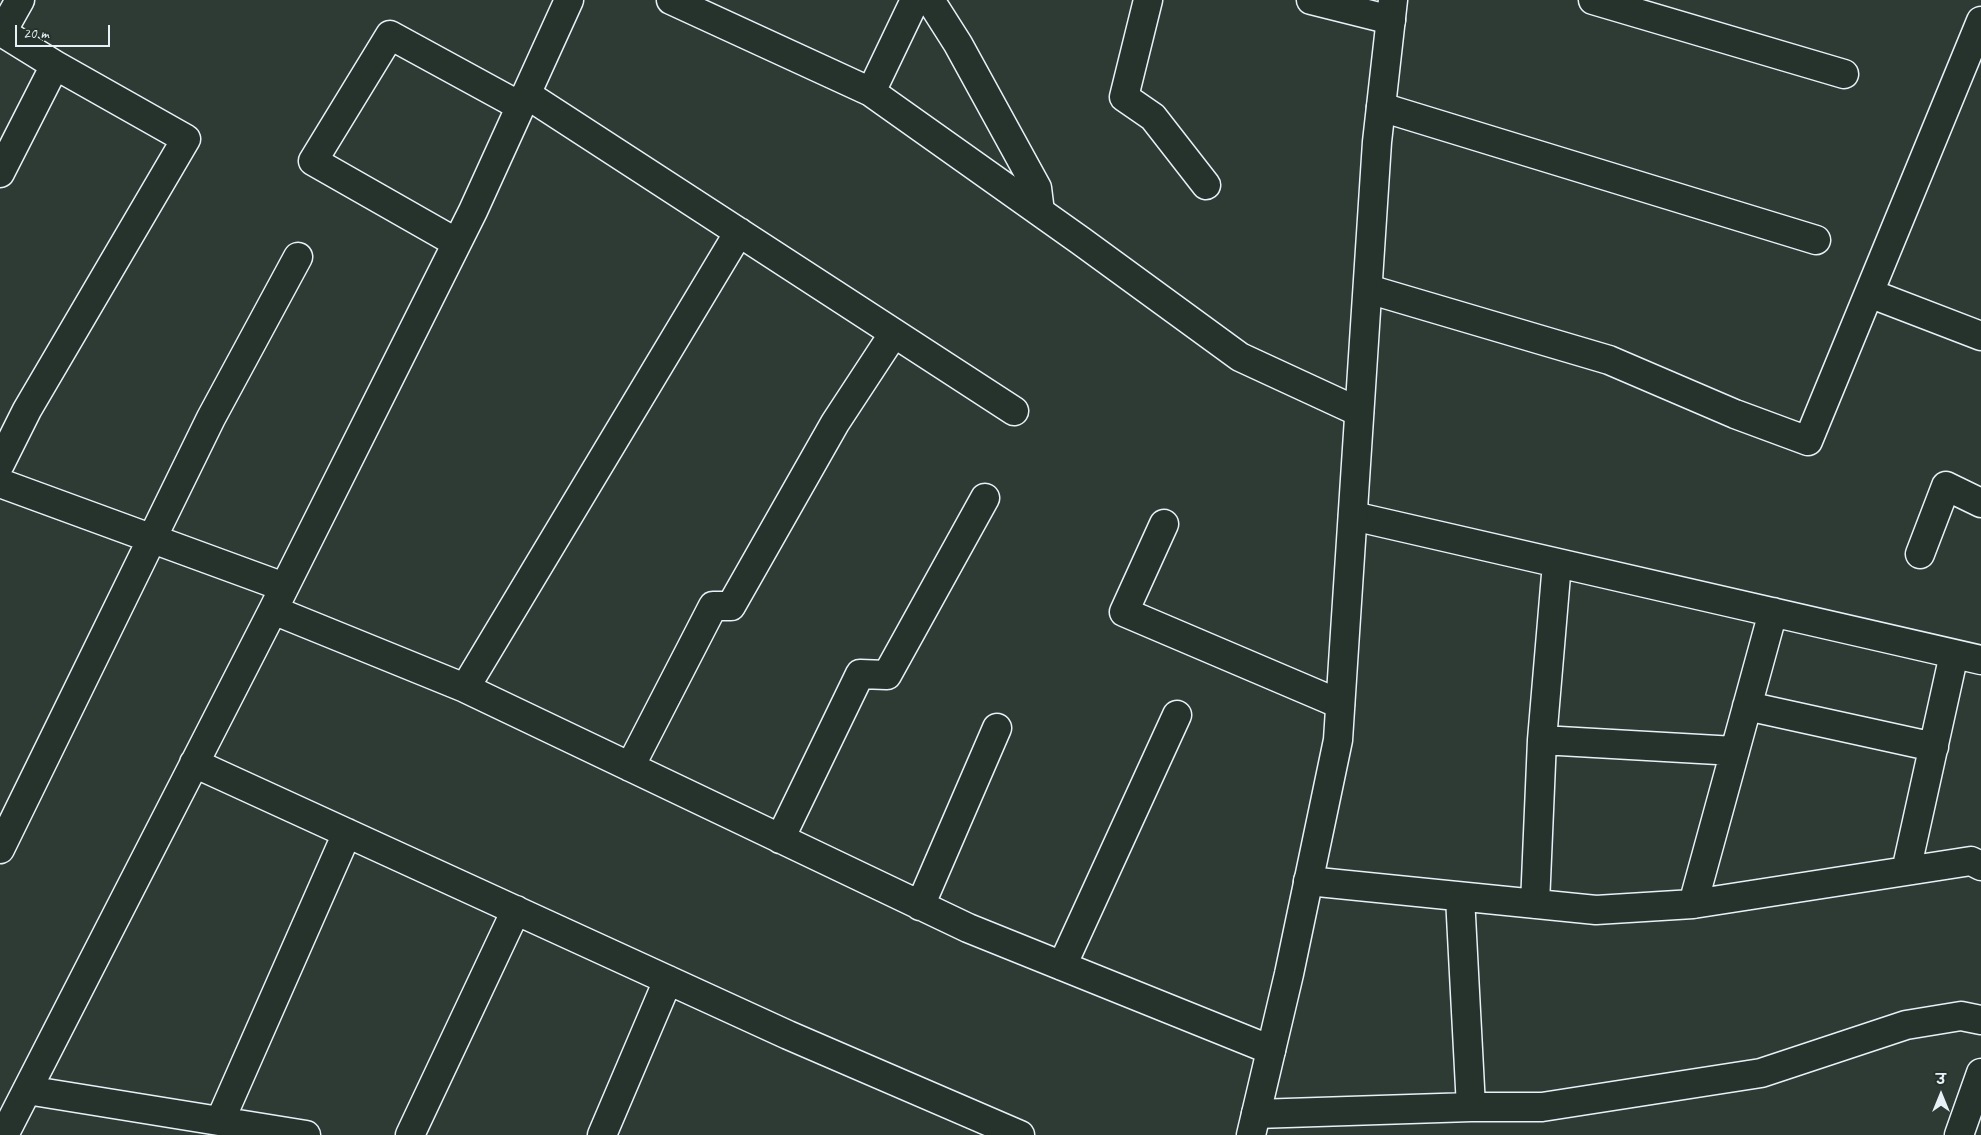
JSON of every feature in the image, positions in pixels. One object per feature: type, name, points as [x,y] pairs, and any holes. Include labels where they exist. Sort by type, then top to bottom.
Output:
[{"type":"street","points":[[0,464],[27,410],[186,139],[55,65],[1,32],[20,0]]},
{"type":"street","points":[[4,1135],[279,599],[457,243],[569,0]]},
{"type":"street","points":[[671,0],[872,92],[1240,357],[1359,412]]},
{"type":"street","points":[[872,92],[915,0]]},
{"type":"street","points":[[930,0],[958,44],[1037,188],[1040,212]]},
{"type":"street","points":[[1148,0],[1124,98],[1154,117],[1206,185]]},
{"type":"street","points":[[1311,0],[1392,10],[1381,107],[1338,740],[1254,1125],[1471,1106],[1542,1106],[1761,1073],[1906,1025],[1961,1016],[1981,1020]]},
{"type":"street","points":[[1593,0],[1844,74]]},
{"type":"street","points":[[1368,289],[1609,360],[1734,414],[1808,441],[1981,21]]},
{"type":"street","points":[[457,243],[313,161],[390,35],[523,100],[739,232],[1014,411]]},
{"type":"street","points":[[0,173],[55,65]]},
{"type":"street","points":[[1381,107],[1816,240]]},
{"type":"street","points":[[465,688],[739,232]]},
{"type":"street","points":[[0,849],[211,418],[298,257]]},
{"type":"street","points":[[1869,292],[1981,336]]},
{"type":"street","points":[[630,767],[713,606],[731,606],[835,422],[894,333]]},
{"type":"street","points":[[0,483],[152,539],[968,928],[1270,1050]]},
{"type":"street","points":[[1920,554],[1946,486],[1981,503]]},
{"type":"street","points":[[780,839],[860,674],[887,675],[985,498]]},
{"type":"street","points":[[1352,516],[1981,660]]},
{"type":"street","points":[[1164,524],[1124,612],[1340,704]]},
{"type":"street","points":[[1536,904],[1542,740],[1557,563]]},
{"type":"street","points":[[1693,904],[1773,612]]},
{"type":"street","points":[[1906,871],[1954,654]]},
{"type":"street","points":[[1747,706],[1934,747]]},
{"type":"street","points":[[1062,966],[1177,715]]},
{"type":"street","points":[[920,906],[997,728]]},
{"type":"street","points":[[1542,740],[1735,751]]},
{"type":"street","points":[[194,764],[788,1035],[1020,1135]]},
{"type":"street","points":[[220,1121],[347,833]]},
{"type":"street","points":[[1308,881],[1596,910],[1693,904],[1971,861],[1981,866]]},
{"type":"street","points":[[1460,897],[1471,1106]]},
{"type":"street","points":[[410,1135],[516,910]]},
{"type":"street","points":[[602,1135],[668,980]]},
{"type":"street","points":[[1958,1135],[1981,1073]]},
{"type":"street","points":[[27,1090],[306,1135]]}]
